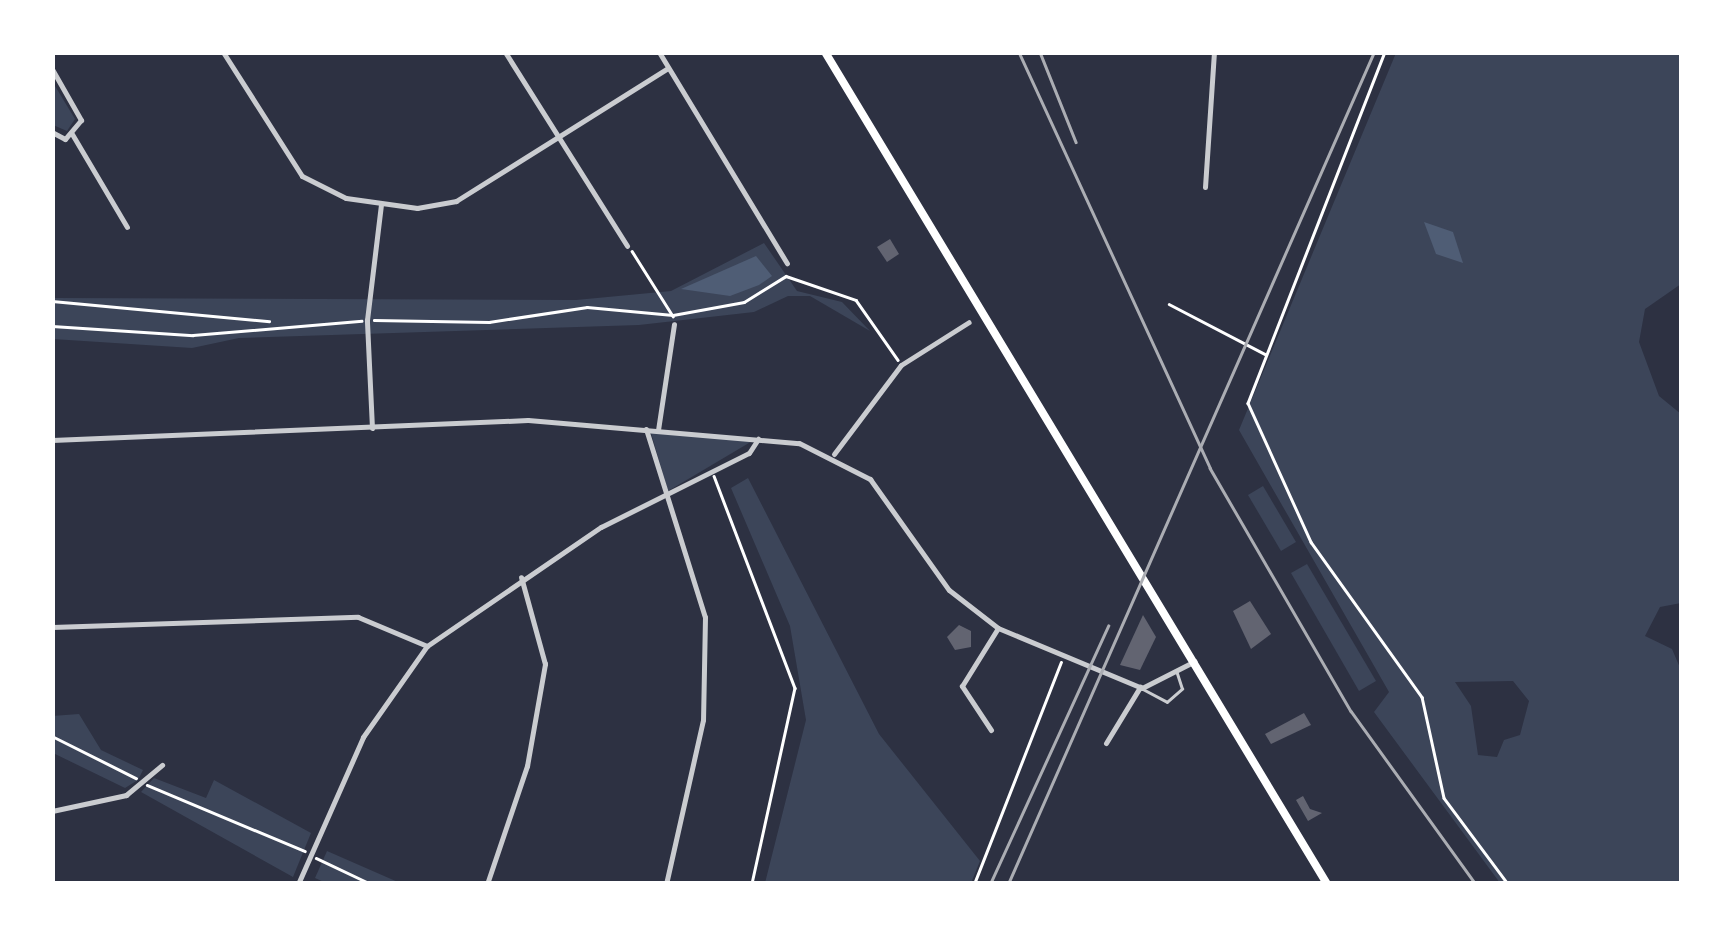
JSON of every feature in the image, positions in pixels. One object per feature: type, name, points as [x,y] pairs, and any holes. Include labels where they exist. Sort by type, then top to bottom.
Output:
[{"type":"main road","points":[[825,52],[1196,661],[1327,884]]},
{"type":"street","points":[[223,52],[302,176],[381,204],[451,204],[668,68]]},
{"type":"street","points":[[505,52],[628,246]]},
{"type":"street","points":[[659,52],[787,263]]},
{"type":"street","points":[[1205,187],[1214,52]]},
{"type":"street","points":[[52,69],[78,110],[72,134],[127,227]]},
{"type":"street","points":[[52,132],[72,134]]},
{"type":"street","points":[[372,428],[367,320],[381,204]]},
{"type":"street","points":[[834,455],[901,366],[969,322]]},
{"type":"street","points":[[658,430],[674,324]]},
{"type":"street","points":[[52,440],[550,420],[758,438],[834,455],[870,479],[949,590],[998,628],[1141,687]]},
{"type":"street","points":[[646,429],[705,617],[706,666],[692,784],[666,884]]},
{"type":"street","points":[[298,884],[371,722],[427,646],[521,578],[665,495],[712,473],[758,438]]},
{"type":"street","points":[[488,884],[526,766],[545,664],[521,578]]},
{"type":"street","points":[[52,627],[358,618],[427,646]]},
{"type":"street","points":[[991,730],[962,686],[998,628]]},
{"type":"street","points":[[1106,743],[1141,687],[1196,661]]},
{"type":"street","points":[[52,811],[116,798],[162,765]]},
{"type":"lane","points":[[1141,687],[1167,702],[1182,689],[1176,672]]},
{"type":"path","points":[[1386,52],[1248,404],[1311,542],[1422,697],[1432,773],[1508,884]]},
{"type":"path","points":[[628,246],[673,315]]},
{"type":"path","points":[[52,301],[276,322],[489,322],[588,308],[673,315],[744,302],[786,276],[856,300],[901,366]]},
{"type":"path","points":[[1170,304],[1266,355]]},
{"type":"path","points":[[52,326],[192,335],[276,322]]},
{"type":"path","points":[[712,473],[795,688],[752,884]]},
{"type":"path","points":[[974,884],[1063,656]]},
{"type":"path","points":[[52,736],[142,782],[371,884]]},
{"type":"shaded area","points":[[1396,53],[1681,53],[1681,284],[1645,309],[1639,342],[1659,396],[1681,414],[1681,603],[1660,607],[1645,636],[1672,649],[1681,670],[1681,883],[1500,883],[1374,712],[1389,692],[1239,430]],"holes":[[[1513,681],[1529,701],[1520,735],[1504,740],[1497,757],[1478,755],[1471,706],[1455,682]]]},
{"type":"shaded area","points":[[52,81],[75,119],[67,131],[53,125]]},
{"type":"shaded area","points":[[1424,222],[1453,232],[1463,263],[1436,254]]},
{"type":"shaded area","points":[[764,243],[797,291],[842,302],[870,331],[810,296],[788,296],[754,312],[639,325],[239,338],[192,348],[53,339],[53,298],[576,300],[671,291]]},
{"type":"shaded area","points":[[756,256],[772,276],[759,285],[730,296],[681,289]]},
{"type":"shaded area","points":[[651,433],[684,434],[754,440],[668,491]]},
{"type":"shaded area","points":[[748,478],[879,734],[980,861],[971,883],[765,883],[806,720],[790,626],[731,488]]},
{"type":"shaded area","points":[[1263,486],[1296,542],[1281,551],[1248,495]]},
{"type":"shaded area","points":[[1307,564],[1376,681],[1359,691],[1291,573]]},
{"type":"shaded area","points":[[79,714],[101,750],[143,770],[138,780],[125,788],[53,753],[52,716]]},
{"type":"shaded area","points":[[154,778],[206,798],[214,780],[311,833],[293,877],[141,792]]},
{"type":"shaded area","points":[[327,851],[400,883],[326,883],[315,878]]},
{"type":"building","points":[[890,239],[899,254],[887,262],[877,247]]},
{"type":"building","points":[[1250,601],[1271,634],[1251,649],[1233,611]]},
{"type":"building","points":[[1143,615],[1156,637],[1140,670],[1120,665]]},
{"type":"building","points":[[959,625],[971,631],[971,647],[955,650],[947,637]]},
{"type":"building","points":[[1304,713],[1311,725],[1271,744],[1265,734]]},
{"type":"building","points":[[1303,796],[1310,809],[1322,813],[1308,821],[1296,800]]},
{"type":"railway","points":[[1019,52],[1210,468],[1351,711],[1476,884]]},
{"type":"railway","points":[[1040,52],[1076,142]]},
{"type":"railway","points":[[1008,884],[1374,52]]},
{"type":"railway","points":[[990,884],[1108,626]]}]
